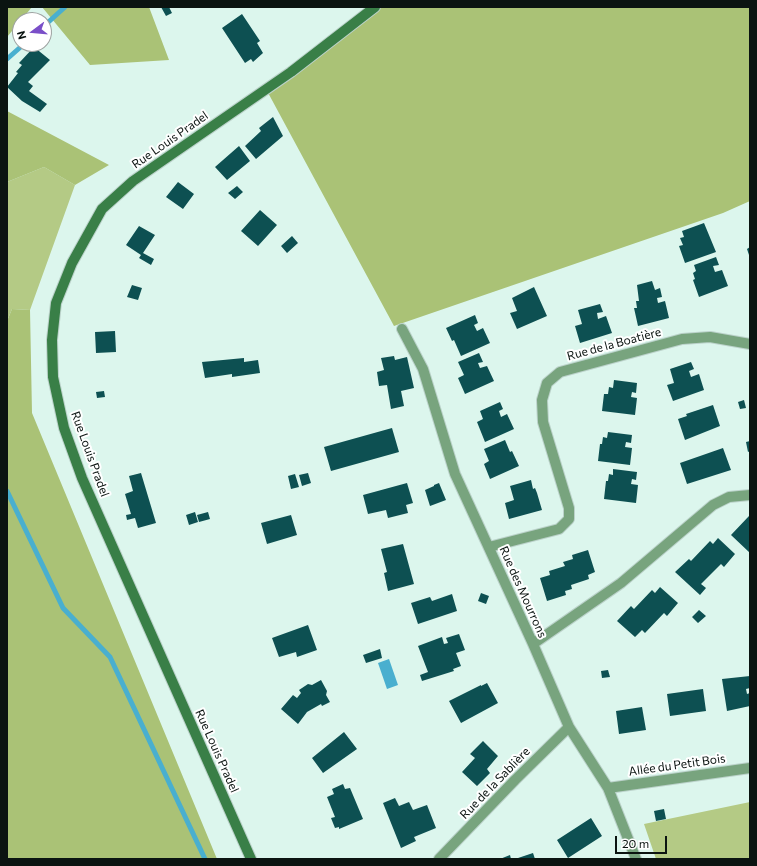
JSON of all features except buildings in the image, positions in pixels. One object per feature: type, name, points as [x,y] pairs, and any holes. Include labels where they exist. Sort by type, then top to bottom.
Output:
[{"type":"main road","name":"Rue Louis Pradel","points":[[251,859],[82,478],[64,428],[53,377],[52,340],[56,303],[72,263],[102,209],[133,181],[292,72],[375,7]]},
{"type":"street","name":"Rue des Mourrons","points":[[402,329],[423,369],[455,474],[533,644],[569,727],[608,788],[636,859]]},
{"type":"street","name":"Rue de la Boatière","points":[[489,547],[559,529],[569,519],[569,508],[543,422],[542,400],[547,383],[560,372],[682,339],[710,336],[750,344]]},
{"type":"street","points":[[533,644],[621,583],[713,505],[729,497],[750,495]]},
{"type":"street","name":"Rue de la Sablière","points":[[439,859],[515,780],[569,727]]},
{"type":"street","name":"Allée du Petit Bois","points":[[608,788],[750,768]]},
{"type":"green space","points":[[7,7],[32,7],[28,12],[12,12],[12,31],[7,37]]},
{"type":"green space","points":[[42,7],[149,7],[169,60],[90,65],[52,19],[52,12],[46,12]]},
{"type":"green space","points":[[375,7],[750,7],[750,201],[723,213],[394,326],[266,89]]},
{"type":"green space","points":[[7,111],[109,165],[75,185],[44,167],[7,182]]},
{"type":"green space","points":[[44,167],[75,185],[30,310],[12,309],[7,321],[7,182]]},
{"type":"green space","points":[[12,309],[30,310],[32,413],[217,859],[7,859],[7,321]]},
{"type":"green space","points":[[750,802],[750,859],[656,859],[644,824]]},
{"type":"water","points":[[389,659],[398,685],[387,689],[378,663]]},
{"type":"waterway","points":[[52,19],[65,7]]},
{"type":"waterway","points":[[7,59],[15,52]]},
{"type":"waterway","points":[[7,491],[63,608],[110,657],[205,859]]}]
